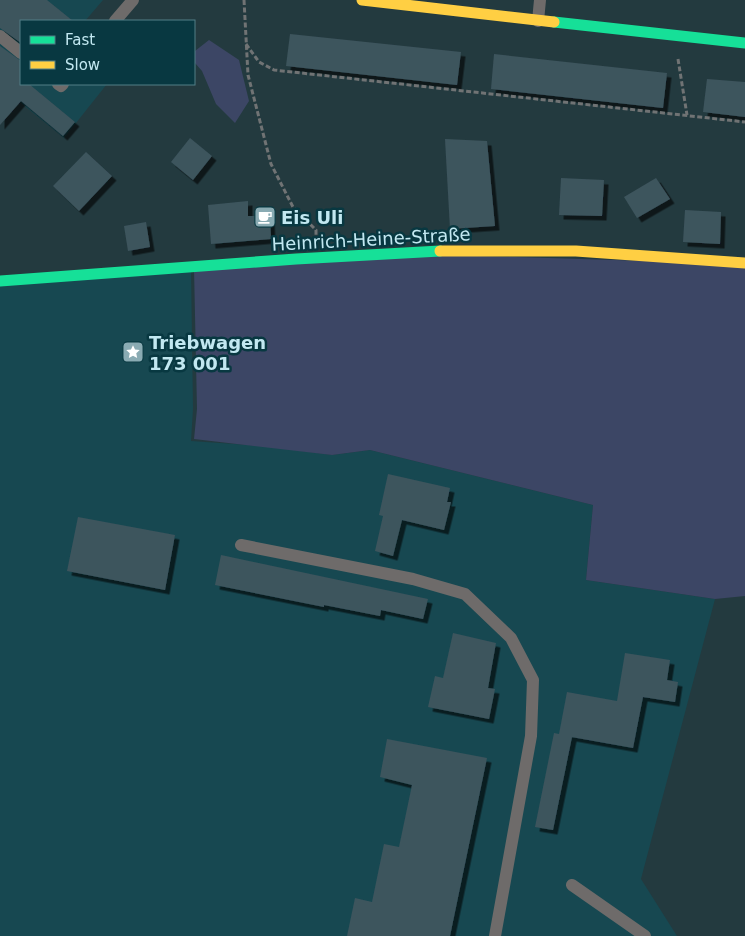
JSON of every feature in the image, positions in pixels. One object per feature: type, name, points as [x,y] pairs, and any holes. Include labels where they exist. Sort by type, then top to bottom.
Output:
[{"type":"street","points":[[362,0],[745,43]]},
{"type":"street","name":"Heinrich-Heine-Straße","points":[[0,281],[316,258],[475,250],[581,251],[745,263]]},
{"type":"lane","points":[[116,20],[133,0]]},
{"type":"lane","points":[[538,20],[540,0]]},
{"type":"lane","points":[[0,36],[20,52]]},
{"type":"lane","points":[[241,545],[413,578],[465,594],[511,638],[533,680],[531,736],[495,936]]},
{"type":"lane","points":[[572,885],[645,936]]},
{"type":"path","points":[[244,0],[248,74],[271,164],[293,207],[316,230],[316,258]]},
{"type":"path","points":[[675,36],[687,115]]},
{"type":"path","points":[[246,44],[259,62],[274,70],[745,122]]},
{"type":"shaded area","points":[[0,0],[103,0],[86,20],[20,20],[20,85],[106,85],[64,138],[0,86]]},
{"type":"shaded area","points":[[209,40],[239,60],[249,101],[235,123],[216,104],[202,71],[195,63],[195,51]]},
{"type":"shaded area","points":[[415,254],[745,264],[745,596],[715,599],[586,580],[593,505],[370,450],[332,455],[194,439],[197,409],[194,268]]},
{"type":"shaded area","points":[[191,269],[193,409],[191,441],[264,446],[332,455],[370,450],[593,505],[586,580],[715,599],[641,879],[677,936],[0,936],[0,282]]},
{"type":"building","points":[[0,0],[47,0],[72,20],[20,20],[20,42],[0,28]]},
{"type":"building","points":[[290,34],[461,52],[457,85],[286,66]]},
{"type":"building","points":[[0,46],[20,60],[20,85],[30,85],[75,122],[63,136],[21,101],[0,125]]},
{"type":"building","points":[[494,54],[667,73],[663,108],[491,89]]},
{"type":"building","points":[[707,79],[745,82],[745,117],[703,112]]},
{"type":"building","points":[[190,138],[212,156],[193,180],[171,162]]},
{"type":"building","points":[[445,139],[487,141],[495,226],[450,229]]},
{"type":"building","points":[[86,152],[112,176],[79,211],[53,186]]},
{"type":"building","points":[[561,178],[604,180],[602,216],[559,215]]},
{"type":"building","points":[[656,178],[670,199],[637,218],[624,197]]},
{"type":"building","points":[[248,201],[248,216],[270,216],[271,239],[211,244],[208,205]]},
{"type":"building","points":[[685,210],[721,212],[720,244],[683,242]]},
{"type":"building","points":[[146,222],[150,247],[128,251],[124,226]]},
{"type":"building","points":[[388,474],[450,488],[447,502],[451,502],[444,530],[402,520],[393,556],[375,551],[383,516],[379,515]]},
{"type":"building","points":[[78,517],[175,535],[165,590],[67,571]]},
{"type":"building","points":[[221,555],[428,599],[423,619],[381,610],[380,616],[324,605],[324,607],[215,585]]},
{"type":"building","points":[[453,633],[496,643],[488,688],[495,689],[489,719],[428,707],[435,676],[443,678]]},
{"type":"building","points":[[625,653],[670,660],[667,680],[678,682],[675,702],[643,697],[633,748],[572,737],[553,830],[535,827],[554,733],[559,734],[567,692],[617,701]]},
{"type":"building","points":[[387,739],[487,758],[450,936],[347,936],[355,898],[372,902],[384,844],[399,847],[412,785],[380,777]]},
{"type":"traffic: fast","points":[[554,22],[745,43]]},
{"type":"traffic: fast","points":[[0,281],[296,259],[440,251]]},
{"type":"traffic: slow","points":[[362,0],[554,22]]},
{"type":"traffic: slow","points":[[440,251],[576,251],[745,263]]},
{"type":"place","name":"Eis Uli","points":[[265,217]]},
{"type":"place","name":"Triebwagen 173 001","points":[[133,352]]}]
